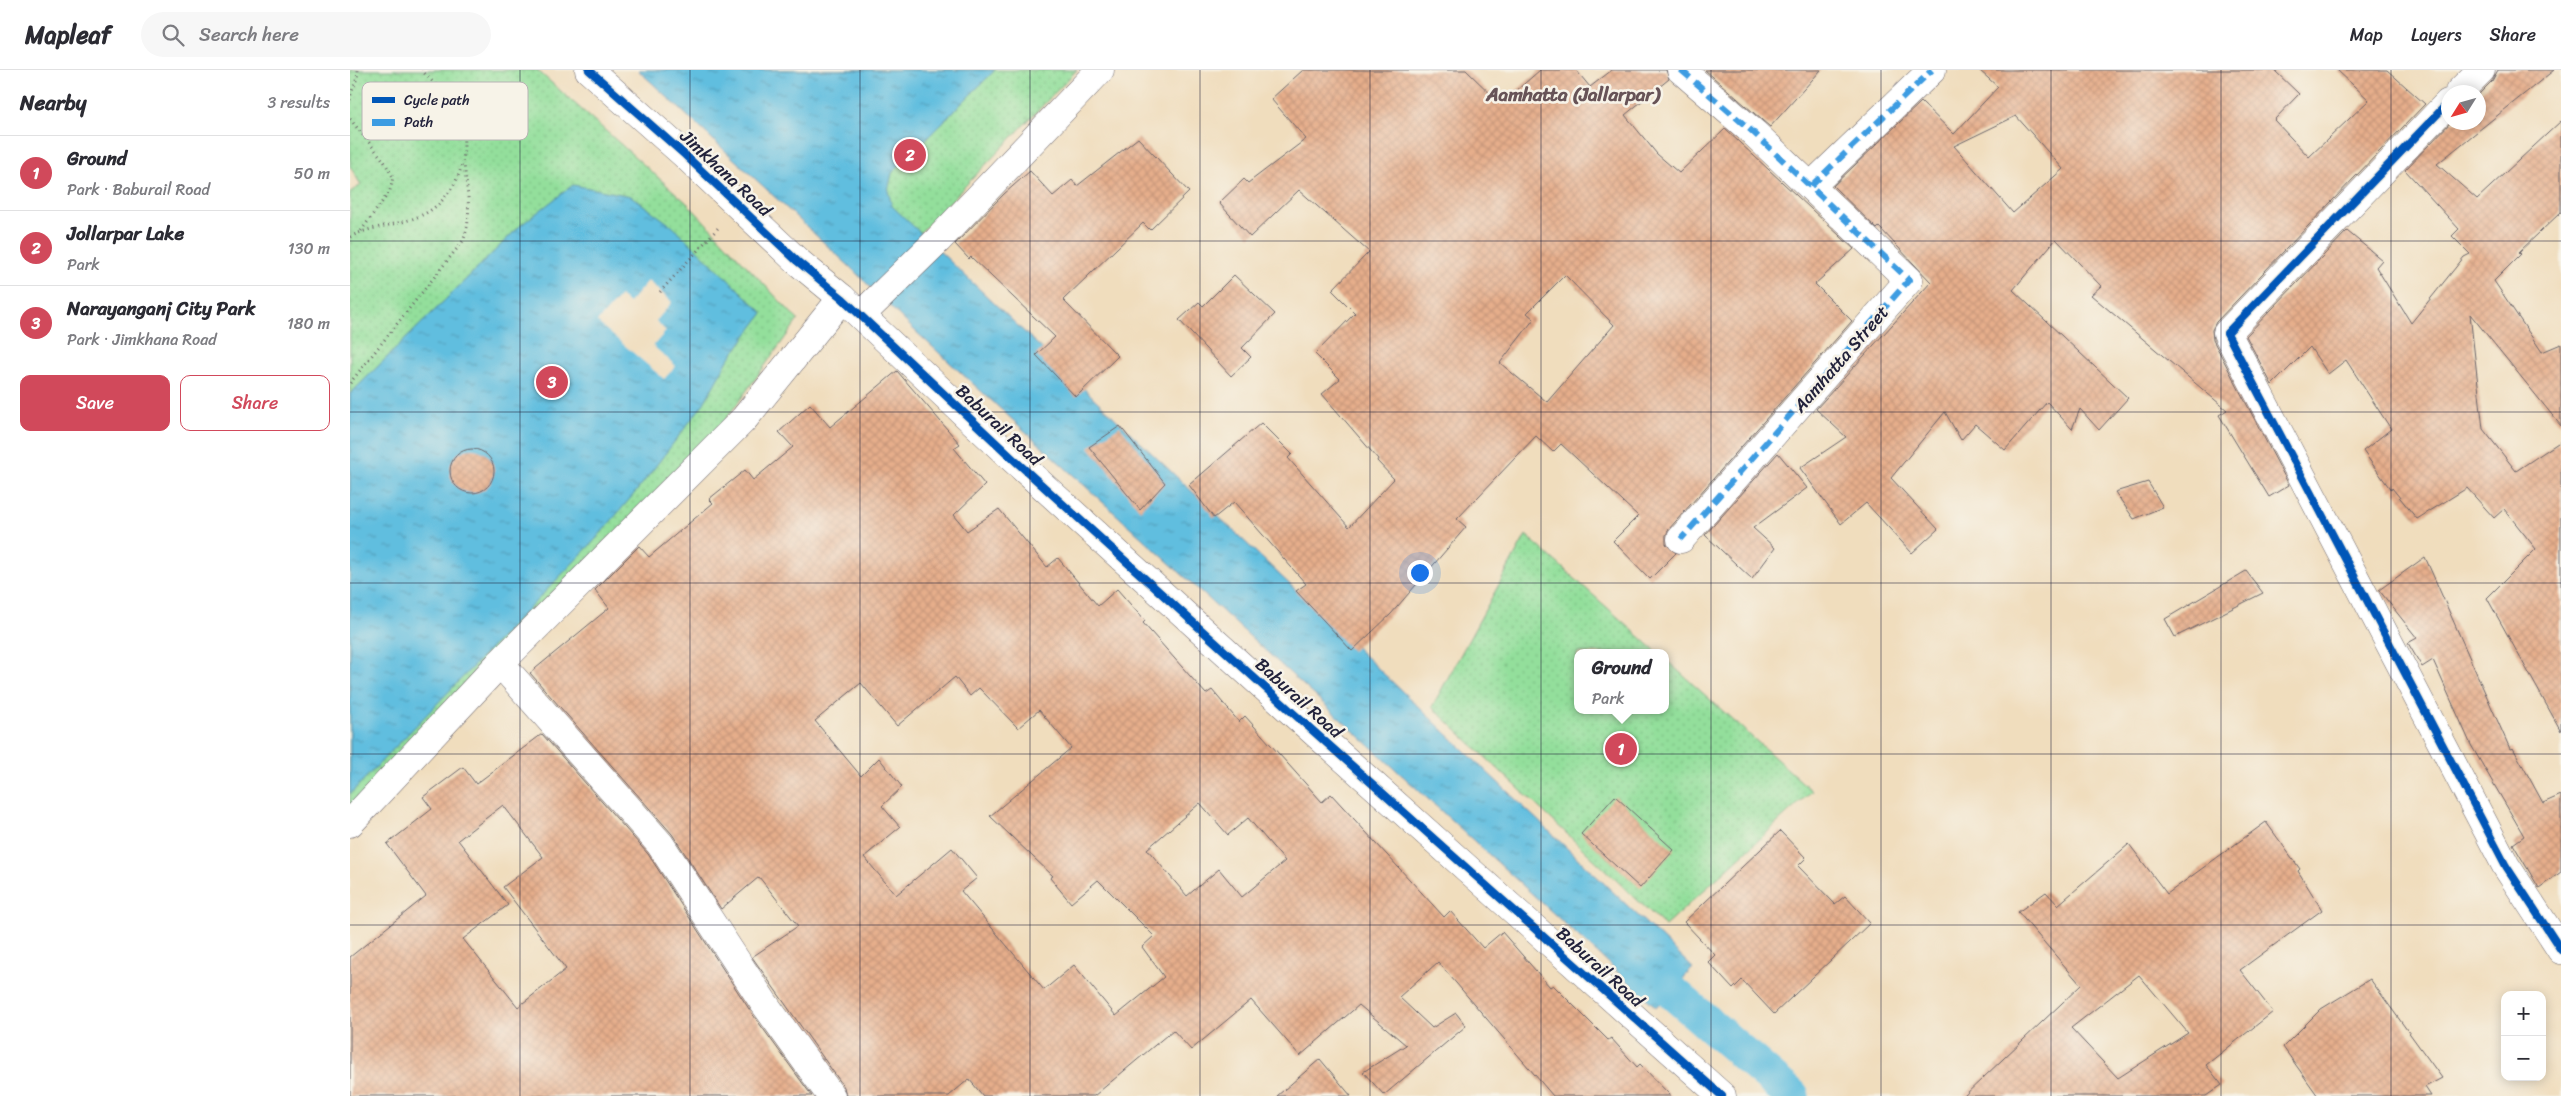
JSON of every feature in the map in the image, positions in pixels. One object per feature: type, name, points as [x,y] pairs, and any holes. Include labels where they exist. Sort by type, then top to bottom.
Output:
[{"type":"street","name":"Jimkhana Road","points":[[589,70],[798,261],[858,306]]},
{"type":"street","points":[[350,823],[500,662],[858,306],[938,240],[1100,70]]},
{"type":"street","name":"Aamhatta Street","points":[[1681,70],[1754,133],[1909,280],[1682,539]]},
{"type":"street","points":[[1811,186],[1932,70]]},
{"type":"street","points":[[2466,85],[2481,70]]},
{"type":"street","points":[[2441,110],[2227,333],[2506,866],[2561,950]]},
{"type":"street","name":"Baburail Road","points":[[858,306],[1011,457],[1722,1096]]},
{"type":"street","points":[[500,662],[660,844],[764,1003],[831,1096]]},
{"type":"path","points":[[350,100],[351,91],[358,79],[358,70]]},
{"type":"path","points":[[422,70],[433,82]]},
{"type":"path","points":[[350,119],[362,134]]},
{"type":"path","points":[[361,231],[390,191],[394,178],[384,161],[367,140]]},
{"type":"path","points":[[350,383],[463,241],[469,227],[463,140]]},
{"type":"path","points":[[350,237],[361,231],[386,227],[426,213],[450,194],[464,164]]},
{"type":"path","points":[[660,292],[738,205]]},
{"type":"green space","points":[[350,70],[537,70],[687,203],[798,320],[708,444],[350,815],[350,192],[361,185],[350,166]]},
{"type":"green space","points":[[737,70],[1077,70],[913,240]]},
{"type":"green space","points":[[1526,535],[1654,649],[1574,649],[1574,714],[1669,714],[1669,663],[1812,791],[1665,926],[1432,707]]},
{"type":"water","points":[[638,70],[995,70],[892,173],[888,191],[892,206],[1693,968],[1656,1007],[913,329],[848,265]]},
{"type":"water","points":[[573,185],[631,196],[672,226],[763,313],[728,360],[704,403],[639,488],[595,540],[350,794],[350,394],[521,225]]},
{"type":"pier","points":[[648,281],[672,302],[656,321],[666,331],[653,346],[676,366],[664,379],[597,322],[620,296],[629,303]]},
{"type":"building","points":[[1303,70],[1466,70],[1501,104],[1540,70],[1576,70],[1590,87],[1612,70],[1666,70],[1669,79],[1625,115],[1657,154],[1679,173],[1725,129],[1854,249],[1815,284],[1852,321],[1669,529],[1666,535],[1666,544],[1676,553],[1650,579],[1613,541],[1638,516],[1561,444],[1553,452],[1536,436],[1457,519],[1466,527],[1391,614],[1352,651],[1296,591],[1306,584],[1234,502],[1214,518],[1189,485],[1261,423],[1292,454],[1288,458],[1349,527],[1394,479],[1322,394],[1340,379],[1315,354],[1355,313],[1332,290],[1369,252],[1299,190],[1250,237],[1219,203],[1244,179],[1248,183],[1306,139],[1271,99]],"holes":[[[1565,275],[1614,325],[1547,402],[1500,363],[1534,319],[1527,313]]]},
{"type":"building","points":[[1705,70],[1821,70],[1770,127]]},
{"type":"building","points":[[1979,70],[2274,70],[2299,94],[2274,120],[2309,157],[2369,100],[2337,70],[2387,70],[2425,104],[2216,322],[2212,330],[2213,340],[2289,485],[2269,497],[2219,415],[2227,410],[2091,295],[2101,286],[2056,239],[2013,290],[2128,398],[2099,430],[2080,409],[2072,429],[2047,402],[2005,450],[1975,424],[1961,440],[1945,412],[1891,478],[1938,529],[1912,553],[1866,503],[1841,524],[1800,468],[1846,437],[1816,409],[1931,282],[1879,227],[1877,229],[1833,186],[1921,102],[1954,134],[1998,87]],"holes":[[[2016,116],[2063,169],[2013,213],[1954,146]]]},
{"type":"building","points":[[2498,70],[2554,70],[2486,125],[2486,87]]},
{"type":"building","points":[[2561,121],[2561,212],[2519,252],[2521,254],[2494,281],[2542,352],[2561,344],[2561,426],[2470,314],[2483,429],[2516,471],[2561,441],[2561,731],[2487,598],[2536,549],[2504,509],[2494,518],[2467,488],[2417,519],[2392,488],[2391,490],[2363,451],[2391,429],[2346,360],[2328,374],[2310,347],[2272,385],[2246,336],[2347,231],[2382,260],[2376,267],[2411,323],[2464,257],[2470,254],[2452,236],[2459,229],[2405,170],[2443,130],[2479,130],[2437,164],[2477,199]]},
{"type":"building","points":[[1138,138],[1189,192],[1150,230],[1143,223],[1063,300],[1118,356],[1076,397],[1036,355],[1055,337],[955,244],[1004,194],[1030,171],[1053,196],[1072,180],[1077,186]]},
{"type":"building","points":[[1234,275],[1275,314],[1242,348],[1251,357],[1231,376],[1179,320],[1199,302],[1203,306]]},
{"type":"building","points":[[897,371],[960,444],[954,448],[985,485],[954,515],[967,531],[999,509],[1047,567],[1058,558],[1098,606],[1117,589],[1145,621],[1143,623],[1206,694],[1212,690],[1239,722],[1245,716],[1322,802],[1331,794],[1444,917],[1450,911],[1483,948],[1502,932],[1550,987],[1553,985],[1608,1040],[1611,1038],[1637,1067],[1640,1064],[1671,1096],[1553,1096],[1438,962],[1399,997],[1432,1028],[1456,1013],[1466,1026],[1384,1095],[1363,1072],[1406,1045],[1359,1005],[1300,1056],[1251,1000],[1191,1050],[1173,1030],[1094,1096],[983,1096],[969,1079],[949,1096],[846,1096],[844,1087],[752,957],[798,926],[759,877],[721,909],[672,834],[530,673],[609,608],[595,590],[639,546],[649,557],[713,503],[709,499],[745,470],[753,480],[793,447],[779,432],[810,404],[830,427]],"holes":[[[955,677],[970,696],[979,688],[1018,728],[1039,710],[1071,748],[990,816],[1053,876],[1050,878],[1071,903],[1098,880],[1154,936],[1142,947],[1164,977],[1116,1016],[1074,965],[1044,990],[961,891],[977,878],[952,848],[896,895],[864,857],[900,827],[882,806],[902,787],[879,758],[861,776],[815,721],[861,683],[897,726]],[[1200,803],[1228,835],[1248,818],[1285,861],[1242,897],[1219,869],[1187,896],[1147,849]]]},
{"type":"building","points":[[1120,426],[1165,483],[1140,510],[1089,447]]},
{"type":"building","points":[[472,449],[484,453],[490,459],[494,471],[490,483],[484,489],[472,493],[460,489],[454,483],[450,471],[454,459],[460,453]]},
{"type":"building","points":[[1778,453],[1807,488],[1753,528],[1775,548],[1752,579],[1705,535]]},
{"type":"building","points":[[2148,482],[2163,507],[2134,519],[2115,492]]},
{"type":"building","points":[[2425,557],[2510,749],[2513,748],[2543,803],[2561,795],[2561,872],[2539,888],[2513,844],[2524,836],[2471,745],[2433,660],[2422,667],[2408,643],[2417,638],[2379,590]]},
{"type":"building","points":[[2246,571],[2263,593],[2175,637],[2165,619]]},
{"type":"building","points":[[542,734],[648,854],[751,1012],[812,1096],[350,1096],[350,957],[426,896],[387,844],[432,809],[423,797],[463,767],[476,784]],"holes":[[[503,805],[543,857],[503,887],[566,969],[518,1007],[463,939],[508,905],[458,840]]]},
{"type":"building","points":[[1615,796],[1674,850],[1640,888],[1581,834]]},
{"type":"building","points":[[2266,822],[2300,869],[2298,871],[2322,910],[2240,970],[2273,1012],[2206,1065],[2222,1085],[2206,1096],[1964,1096],[2081,985],[2018,912],[2046,892],[2058,905],[2129,844],[2167,894]],"holes":[[[2139,975],[2188,1033],[2118,1078],[2071,1028]]]},
{"type":"building","points":[[1780,831],[1806,858],[1798,866],[1835,904],[1845,896],[1870,923],[1774,1014],[1742,980],[1733,989],[1708,962],[1715,955],[1684,922]]},
{"type":"building","points":[[2370,979],[2442,1078],[2425,1087],[2431,1096],[2318,1096],[2283,1047],[2321,1009]]},
{"type":"building","points":[[1320,1059],[1351,1096],[1277,1096]]},
{"type":"waterway","points":[[1671,991],[1792,1096]]},
{"type":"marked path","points":[[1681,70],[1754,133],[1909,280],[1681,539]]},
{"type":"marked path","points":[[1811,186],[1932,70]]},
{"type":"cycle path","points":[[589,70],[685,155],[797,261],[842,298],[1011,457],[1293,713],[1722,1096]]},
{"type":"cycle path","points":[[2441,110],[2227,333],[2506,866],[2561,950]]},
{"type":"place","name":"Jollarpar Lake","points":[[910,155]]},
{"type":"place","name":"Narayanganj City Park","points":[[552,382]]},
{"type":"place","name":"Ground","points":[[1621,749]]},
{"type":"district","name":"Aamhatta (Jallarpar)","points":[[1573,94]]}]
